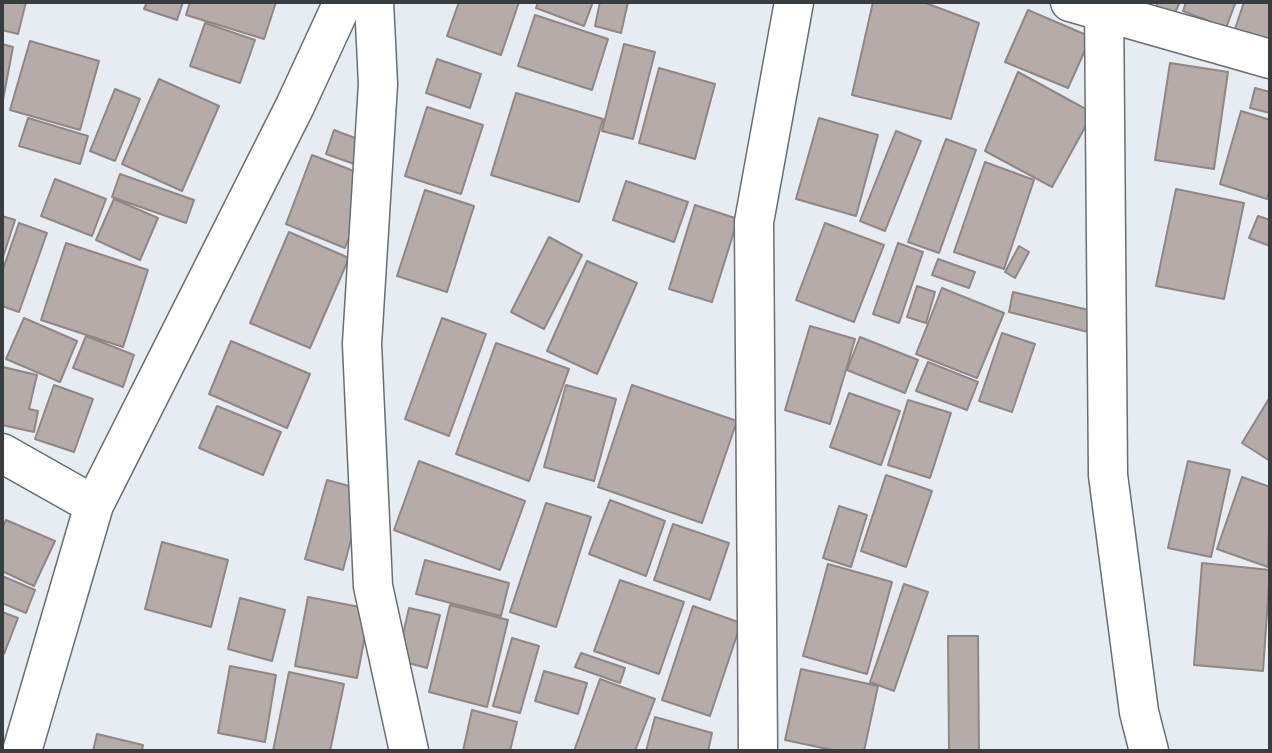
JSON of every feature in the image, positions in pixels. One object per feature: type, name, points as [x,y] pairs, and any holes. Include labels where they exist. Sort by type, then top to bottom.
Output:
[{"type":"street","points":[[22,751],[94,505],[295,106],[344,2]]},
{"type":"street","points":[[374,2],[378,84],[362,344],[373,586],[409,751]]},
{"type":"street","points":[[758,751],[754,222],[794,2]]},
{"type":"street","points":[[1070,2],[1105,7],[1270,58]]},
{"type":"street","points":[[1105,7],[1108,475],[1139,712],[1149,751]]},
{"type":"street","points":[[2,453],[94,505]]},
{"type":"building","points":[[2,2],[26,2],[18,34],[2,30]]},
{"type":"building","points":[[147,2],[183,2],[177,20],[144,9]]},
{"type":"building","points":[[190,2],[276,2],[264,39],[186,15]]},
{"type":"building","points":[[459,2],[519,2],[501,55],[447,36]]},
{"type":"building","points":[[538,2],[593,2],[584,26],[536,8]]},
{"type":"building","points":[[600,2],[628,2],[621,33],[595,26]]},
{"type":"building","points":[[873,2],[923,2],[979,23],[951,119],[852,95]]},
{"type":"building","points":[[1158,2],[1180,2],[1171,21],[1153,13]]},
{"type":"building","points":[[1186,2],[1235,4],[1226,28],[1183,11]]},
{"type":"building","points":[[1244,2],[1270,2],[1270,41],[1235,29]]},
{"type":"building","points":[[1028,10],[1091,37],[1068,88],[1005,62]]},
{"type":"building","points":[[535,15],[608,39],[592,90],[518,66]]},
{"type":"building","points":[[205,23],[255,40],[240,83],[190,66]]},
{"type":"building","points":[[30,41],[99,61],[80,130],[10,110]]},
{"type":"building","points":[[2,44],[13,47],[2,105]]},
{"type":"building","points":[[624,44],[655,52],[633,139],[602,131]]},
{"type":"building","points":[[437,59],[481,74],[470,108],[426,93]]},
{"type":"building","points":[[1170,63],[1228,72],[1214,169],[1155,160]]},
{"type":"building","points":[[659,68],[715,84],[695,159],[639,143]]},
{"type":"building","points":[[1018,72],[1093,113],[1052,187],[985,151]]},
{"type":"building","points":[[159,79],[219,106],[182,191],[122,164]]},
{"type":"building","points":[[1255,88],[1270,92],[1270,113],[1250,108]]},
{"type":"building","points":[[115,89],[140,99],[115,161],[90,151]]},
{"type":"building","points":[[516,93],[603,119],[579,202],[491,175]]},
{"type":"building","points":[[427,107],[483,125],[461,194],[405,176]]},
{"type":"building","points":[[1241,111],[1270,120],[1270,187],[1267,199],[1220,184]]},
{"type":"building","points":[[28,118],[88,136],[80,164],[19,146]]},
{"type":"building","points":[[819,118],[878,135],[856,216],[796,199]]},
{"type":"building","points":[[334,130],[368,143],[360,166],[326,154]]},
{"type":"building","points":[[896,131],[921,141],[885,231],[860,221]]},
{"type":"building","points":[[946,139],[976,150],[939,253],[908,242]]},
{"type":"building","points":[[312,155],[372,178],[345,248],[286,224]]},
{"type":"building","points":[[985,162],[1034,180],[1004,269],[954,252]]},
{"type":"building","points":[[120,174],[194,200],[186,223],[112,197]]},
{"type":"building","points":[[55,179],[106,199],[92,236],[41,216]]},
{"type":"building","points":[[626,181],[688,202],[674,242],[613,220]]},
{"type":"building","points":[[1176,189],[1244,203],[1224,299],[1156,286]]},
{"type":"building","points":[[425,190],[474,206],[447,292],[397,276]]},
{"type":"building","points":[[114,199],[158,218],[140,260],[96,240]]},
{"type":"building","points":[[695,205],[738,219],[712,302],[669,289]]},
{"type":"building","points":[[2,216],[15,220],[2,260]]},
{"type":"building","points":[[1258,216],[1270,220],[1270,246],[1249,238]]},
{"type":"building","points":[[19,223],[47,233],[19,312],[2,306],[2,272]]},
{"type":"building","points":[[825,223],[884,245],[854,322],[796,300]]},
{"type":"building","points":[[289,232],[349,258],[310,348],[250,323]]},
{"type":"building","points":[[549,237],[582,255],[544,329],[511,312]]},
{"type":"building","points":[[66,243],[148,270],[123,347],[41,320]]},
{"type":"building","points":[[898,243],[923,252],[899,323],[873,314]]},
{"type":"building","points":[[1019,246],[1029,252],[1015,278],[1005,272]]},
{"type":"building","points":[[938,259],[975,272],[969,288],[932,275]]},
{"type":"building","points":[[587,261],[637,283],[597,374],[547,351]]},
{"type":"building","points":[[917,286],[935,292],[926,323],[907,317]]},
{"type":"building","points":[[942,288],[1004,313],[977,378],[916,354]]},
{"type":"building","points":[[1013,292],[1097,312],[1092,333],[1009,312]]},
{"type":"building","points":[[24,318],[77,341],[60,382],[6,359]]},
{"type":"building","points":[[442,318],[486,334],[449,436],[405,419]]},
{"type":"building","points":[[810,326],[855,339],[830,424],[785,410]]},
{"type":"building","points":[[1002,333],[1035,344],[1012,412],[979,401]]},
{"type":"building","points":[[86,336],[134,355],[123,387],[73,368]]},
{"type":"building","points":[[860,337],[918,360],[905,393],[847,370]]},
{"type":"building","points":[[231,341],[310,374],[287,428],[209,394]]},
{"type":"building","points":[[496,343],[569,369],[529,481],[456,454]]},
{"type":"building","points":[[928,362],[978,382],[967,410],[916,391]]},
{"type":"building","points":[[3,367],[37,375],[29,409],[38,411],[34,432],[2,425]]},
{"type":"building","points":[[54,385],[93,399],[74,452],[35,439]]},
{"type":"building","points":[[566,385],[616,399],[594,481],[544,467]]},
{"type":"building","points":[[632,385],[737,421],[702,523],[598,487]]},
{"type":"building","points":[[849,393],[900,411],[881,465],[830,447]]},
{"type":"building","points":[[1270,397],[1270,461],[1242,443]]},
{"type":"building","points":[[908,400],[951,413],[930,478],[888,465]]},
{"type":"building","points":[[217,406],[281,432],[263,475],[199,448]]},
{"type":"building","points":[[419,461],[525,501],[500,570],[394,530]]},
{"type":"building","points":[[1188,461],[1230,470],[1211,557],[1168,548]]},
{"type":"building","points":[[886,475],[932,491],[906,567],[861,551]]},
{"type":"building","points":[[1242,477],[1270,487],[1268,567],[1217,549]]},
{"type":"building","points":[[327,480],[364,490],[343,570],[305,559]]},
{"type":"building","points":[[610,500],[665,521],[646,576],[589,554]]},
{"type":"building","points":[[546,503],[591,517],[556,627],[510,612]]},
{"type":"building","points":[[839,506],[867,515],[851,567],[823,558]]},
{"type":"building","points":[[6,520],[55,541],[34,586],[2,571],[2,529]]},
{"type":"building","points":[[673,524],[729,543],[710,600],[654,580]]},
{"type":"building","points":[[162,542],[228,560],[211,627],[145,609]]},
{"type":"building","points":[[425,560],[509,583],[501,616],[416,594]]},
{"type":"building","points":[[1202,563],[1270,570],[1263,671],[1194,665]]},
{"type":"building","points":[[828,564],[892,582],[867,674],[803,656]]},
{"type":"building","points":[[2,576],[35,590],[26,613],[2,603]]},
{"type":"building","points":[[620,580],[684,602],[659,674],[594,651]]},
{"type":"building","points":[[904,584],[928,592],[894,691],[870,682]]},
{"type":"building","points":[[308,597],[370,609],[357,678],[295,666]]},
{"type":"building","points":[[240,598],[285,610],[272,661],[228,649]]},
{"type":"building","points":[[450,605],[508,620],[487,707],[429,692]]},
{"type":"building","points":[[693,606],[741,623],[710,716],[662,700]]},
{"type":"building","points":[[409,608],[440,615],[427,668],[397,660]]},
{"type":"building","points":[[2,612],[18,618],[4,654],[2,653]]},
{"type":"building","points":[[948,636],[978,636],[979,751],[949,751]]},
{"type":"building","points":[[512,638],[539,646],[520,713],[493,706]]},
{"type":"building","points":[[581,653],[625,668],[620,683],[575,667]]},
{"type":"building","points":[[230,666],[276,675],[265,742],[218,733]]},
{"type":"building","points":[[801,669],[878,686],[864,751],[837,751],[785,740]]},
{"type":"building","points":[[544,671],[587,683],[578,714],[535,701]]},
{"type":"building","points":[[289,672],[344,684],[330,751],[273,751]]},
{"type":"building","points":[[600,679],[655,699],[635,751],[574,751]]},
{"type":"building","points":[[472,710],[517,722],[510,751],[463,751]]},
{"type":"building","points":[[655,717],[712,733],[708,751],[646,751]]},
{"type":"building","points":[[97,734],[143,745],[142,751],[93,751]]}]
